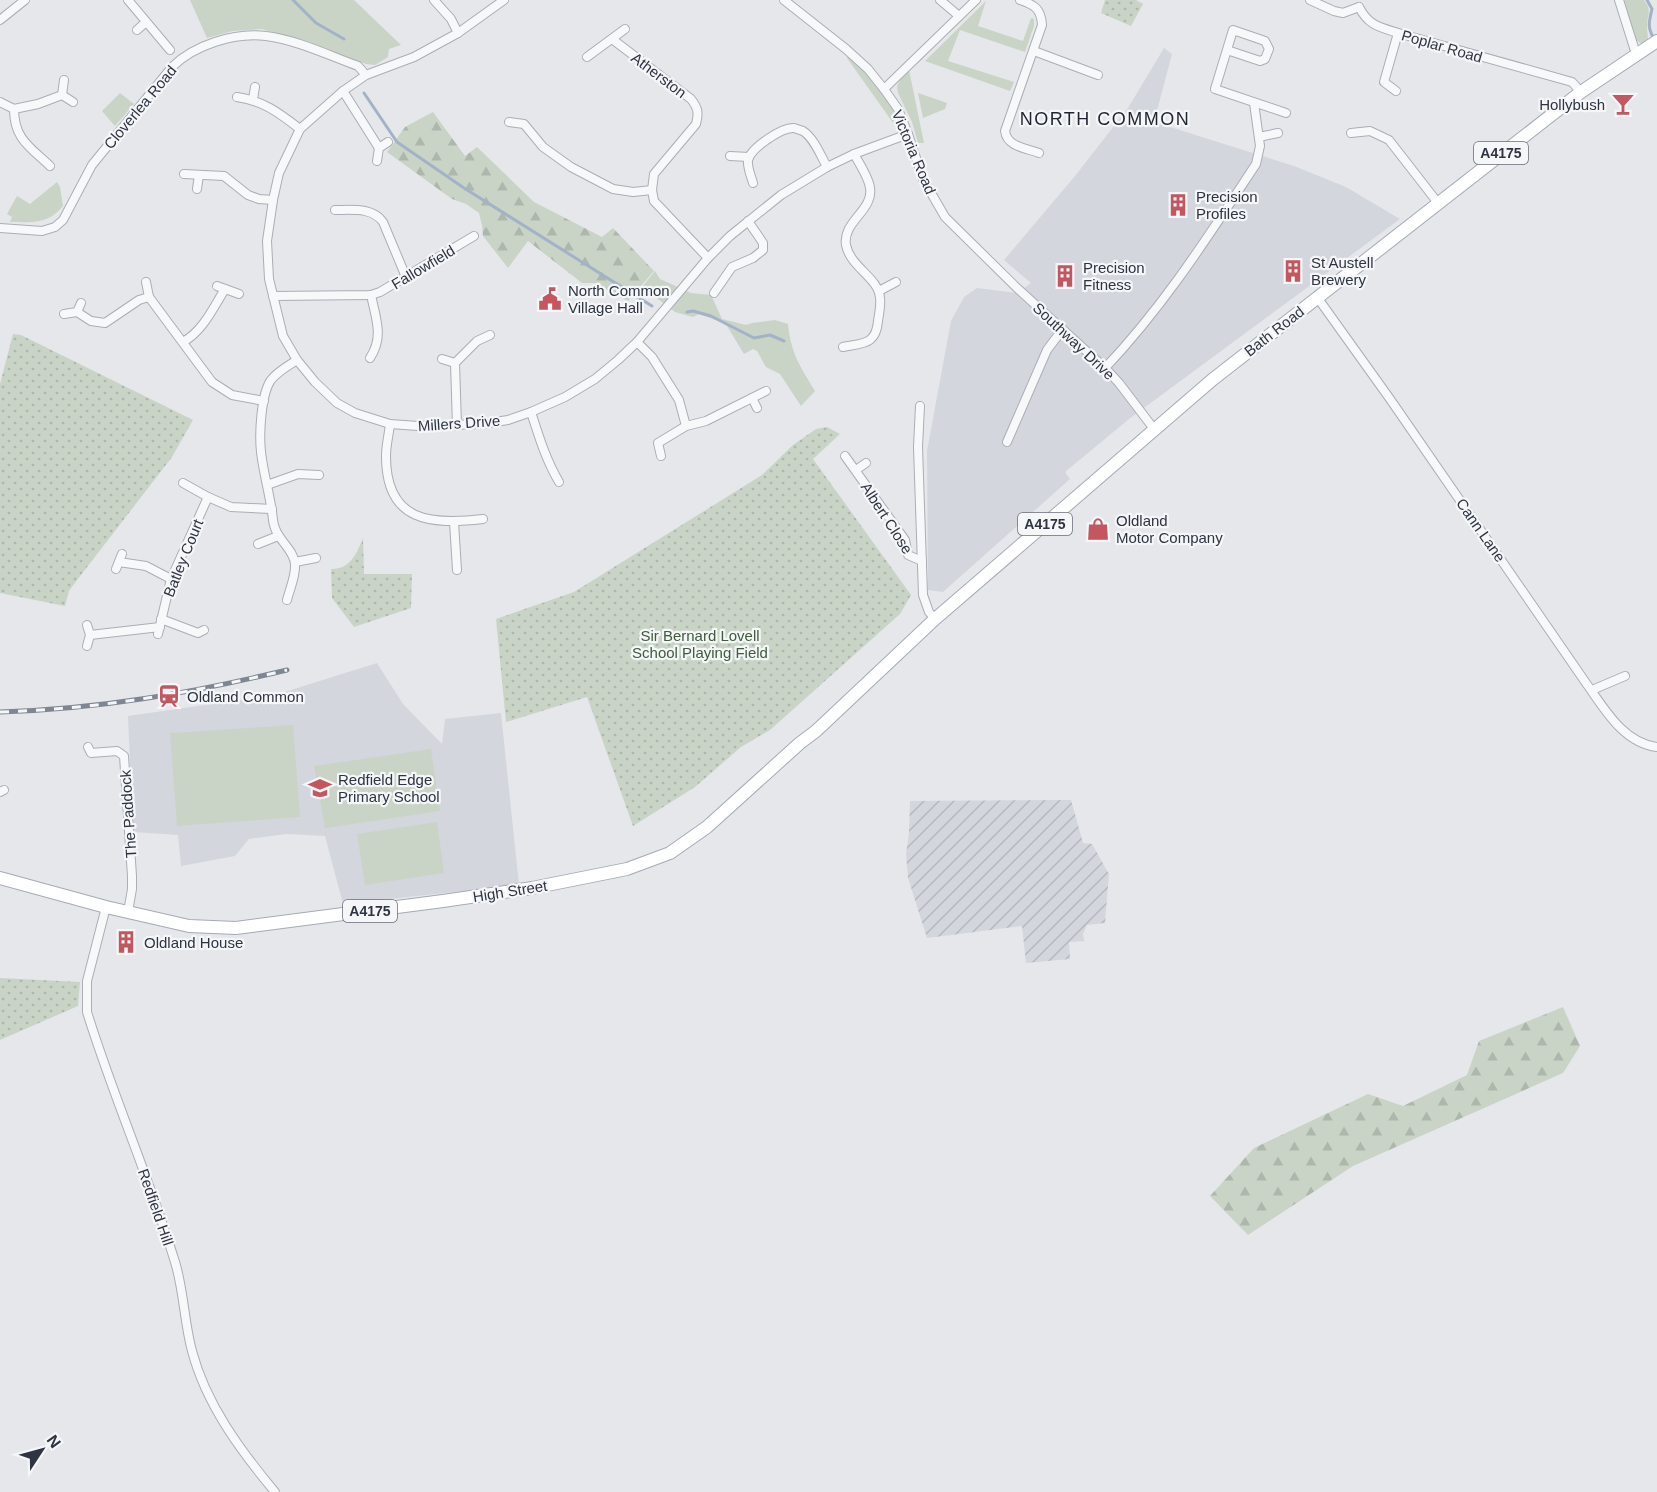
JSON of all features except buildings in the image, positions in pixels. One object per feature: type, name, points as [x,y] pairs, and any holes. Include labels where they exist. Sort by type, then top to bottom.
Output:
[{"type":"main road","name":"Bath Road","points":[[935,619],[1212,380],[1581,92],[1647,47]]},
{"type":"main road","name":"High Street","points":[[0,878],[106,907],[189,926],[236,928],[524,889],[627,869],[670,852],[707,827],[816,731],[935,619]]},
{"type":"street","points":[[0,20],[25,0]]},
{"type":"street","points":[[128,0],[171,51]]},
{"type":"street","points":[[434,0],[451,19],[458,33]]},
{"type":"street","points":[[366,75],[414,57],[458,33],[504,0]]},
{"type":"street","name":"Victoria Road","points":[[784,0],[846,49],[868,69],[884,89],[898,109],[909,134],[922,179],[928,190],[945,217],[987,260]]},
{"type":"street","points":[[940,0],[959,16]]},
{"type":"street","points":[[884,89],[976,0]]},
{"type":"street","points":[[1020,0],[1037,8],[1042,16],[1042,25],[1005,131],[1006,138],[1011,144],[1039,153]]},
{"type":"street","name":"Poplar Road","points":[[1310,0],[1344,13],[1359,3],[1365,18],[1375,25],[1572,82],[1581,92]]},
{"type":"street","points":[[1619,0],[1647,47]]},
{"type":"street","points":[[137,30],[146,22]]},
{"type":"street","points":[[587,57],[625,29]]},
{"type":"street","points":[[1227,50],[1260,61],[1265,59],[1269,49],[1265,40],[1233,30],[1215,89],[1286,113]]},
{"type":"street","points":[[1396,91],[1384,82],[1398,33]]},
{"type":"street","name":"Cloverlea Road","points":[[0,228],[42,231],[55,227],[63,220],[92,165],[172,67],[180,59],[208,44],[226,39],[263,35],[287,40],[358,66],[366,75]]},
{"type":"street","name":"Atherston","points":[[612,39],[691,99],[699,113],[696,123],[654,174],[652,190]]},
{"type":"street","points":[[1034,51],[1098,75]]},
{"type":"street","name":"Millers Drive","points":[[366,75],[343,90],[300,129],[279,173],[267,241],[269,279],[283,336],[297,360],[315,382],[337,403],[355,413],[390,424],[457,426],[508,420],[565,397],[595,379],[637,342],[708,258],[748,221],[781,195],[827,167],[854,154],[909,134]]},
{"type":"street","points":[[62,95],[64,80]]},
{"type":"street","points":[[253,99],[255,87]]},
{"type":"street","points":[[343,90],[379,148],[377,161]]},
{"type":"street","points":[[62,95],[73,102]]},
{"type":"street","points":[[0,102],[14,109],[38,104],[62,95]]},
{"type":"street","points":[[237,97],[253,99],[277,111],[300,129]]},
{"type":"street","points":[[1106,369],[1168,294],[1256,164],[1260,146],[1254,103]]},
{"type":"street","points":[[14,109],[14,122],[19,135],[50,166]]},
{"type":"street","points":[[509,122],[524,124],[543,147],[571,167],[613,189],[633,192],[652,190],[654,201],[708,258]]},
{"type":"street","points":[[753,183],[748,166],[753,151],[780,132],[793,128],[803,131],[809,137],[827,167]]},
{"type":"street","points":[[1351,133],[1370,131],[1389,140],[1438,202]]},
{"type":"street","points":[[1259,137],[1278,133]]},
{"type":"street","points":[[379,148],[388,142]]},
{"type":"street","points":[[843,347],[865,343],[874,338],[878,329],[881,299],[879,291],[857,265],[846,244],[850,226],[870,196],[870,187],[854,154]]},
{"type":"street","points":[[730,156],[749,158]]},
{"type":"street","points":[[184,174],[224,176],[248,195],[273,200]]},
{"type":"street","points":[[196,189],[199,175]]},
{"type":"street","points":[[354,210],[355,200]]},
{"type":"street","points":[[335,210],[366,211],[378,215],[406,277]]},
{"type":"street","points":[[714,293],[732,267],[753,258],[763,250],[763,243],[748,221]]},
{"type":"street","name":"Fallowfield","points":[[273,296],[370,295],[380,292],[474,236]]},
{"type":"street","points":[[451,250],[456,259]]},
{"type":"street","name":"Southway Drive","points":[[987,260],[1106,369],[1154,429]]},
{"type":"street","points":[[146,282],[149,297],[212,382],[232,395],[264,401]]},
{"type":"street","points":[[879,291],[896,282]]},
{"type":"street","points":[[183,342],[194,336],[201,328],[221,287],[239,294]]},
{"type":"street","points":[[370,295],[379,334],[377,348],[370,358]]},
{"type":"street","points":[[64,314],[77,312],[92,321],[105,323],[139,300],[149,297]]},
{"type":"street","name":"Cann Lane","points":[[1317,297],[1617,724],[1630,737],[1647,746],[1657,747]]},
{"type":"street","points":[[77,312],[81,303]]},
{"type":"street","points":[[1007,442],[1047,350],[1062,330]]},
{"type":"street","points":[[457,426],[455,363],[475,338],[490,335]]},
{"type":"street","points":[[637,342],[652,357],[675,393],[686,426]]},
{"type":"street","points":[[442,359],[455,363]]},
{"type":"street","points":[[287,600],[294,577],[295,562],[290,551],[278,537],[273,523],[260,450],[267,389],[271,380],[282,369],[297,360]]},
{"type":"street","points":[[661,456],[655,441],[686,426],[706,421],[766,391]]},
{"type":"street","points":[[752,398],[757,408]]},
{"type":"street","points":[[920,406],[918,447],[923,595],[929,612],[935,619]]},
{"type":"street","points":[[531,412],[543,452],[559,482]]},
{"type":"street","points":[[390,424],[386,454],[387,469],[392,492],[402,506],[414,515],[433,520],[454,522],[483,519]]},
{"type":"street","points":[[686,426],[700,430]]},
{"type":"street","name":"Albert Close","points":[[845,456],[905,540],[908,555],[922,561]]},
{"type":"street","name":"Albert Close","points":[[855,470],[866,463]]},
{"type":"street","points":[[267,485],[298,474],[319,475]]},
{"type":"street","points":[[183,483],[231,507],[272,509]]},
{"type":"street","name":"Batley Court","points":[[160,627],[171,579],[208,497]]},
{"type":"street","points":[[454,522],[457,570]]},
{"type":"street","points":[[258,544],[278,537]]},
{"type":"street","points":[[295,562],[316,558]]},
{"type":"street","points":[[119,562],[146,566],[171,579]]},
{"type":"street","points":[[90,635],[160,627],[173,623],[198,633],[204,630]]},
{"type":"street","points":[[87,625],[90,635],[87,646]]},
{"type":"street","points":[[1592,690],[1625,676]]},
{"type":"street","name":"The Paddock","points":[[88,747],[92,753],[117,751],[124,756],[132,876],[128,912]]},
{"type":"street","name":"Redfield Hill","points":[[106,907],[87,981],[87,1012],[176,1264],[192,1351],[206,1390],[239,1446],[274,1492]]},
{"type":"shaded area","points":[[1164,48],[1172,54],[1154,122],[1294,166],[1346,187],[1400,219],[1129,419],[1065,472],[1070,479],[943,592],[928,590],[927,451],[951,321],[964,297],[977,288],[1017,293],[1031,283],[1004,260],[1075,176],[1128,108]]},
{"type":"shaded area","name":"Redfield Edge Primary School","points":[[377,663],[403,704],[442,744],[445,719],[501,713],[519,885],[343,904],[325,836],[287,834],[249,839],[235,856],[181,866],[178,835],[133,832],[128,716],[275,695]]},
{"type":"shaded area","points":[[1071,800],[1083,843],[1092,844],[1109,874],[1105,923],[1087,925],[1083,934],[1084,941],[1069,942],[1070,959],[1026,963],[1022,926],[927,938],[908,878],[906,854],[910,801]]},
{"type":"green space","points":[[190,0],[354,0],[401,45],[389,49],[388,57],[375,65],[262,29],[233,31],[207,38]]},
{"type":"green space","points":[[1105,0],[1136,0],[1143,4],[1131,26],[1101,13]]},
{"type":"green space","points":[[1622,0],[1644,0],[1649,12],[1648,41],[1642,44],[1634,39]]},
{"type":"green space","points":[[986,1],[978,26],[1023,41],[1031,18],[1034,19],[1034,26],[1025,52],[960,30],[948,61],[1014,82],[1010,91],[925,61]]},
{"type":"green space","points":[[848,56],[885,97],[895,116],[896,127],[847,58]]},
{"type":"green space","points":[[909,70],[924,143],[918,143],[912,122],[898,93],[899,82]]},
{"type":"green space","points":[[120,93],[134,104],[115,126],[102,111]]},
{"type":"green space","points":[[918,93],[947,103],[945,109],[923,118]]},
{"type":"green space","points":[[433,112],[465,156],[477,147],[534,202],[602,237],[613,228],[654,271],[628,301],[594,283],[582,283],[528,241],[508,268],[483,236],[479,213],[466,204],[452,199],[387,152],[405,127]]},
{"type":"green space","points":[[57,182],[63,206],[57,212],[39,221],[10,222],[12,217],[7,214],[17,196],[30,204]]},
{"type":"green space","points":[[655,271],[660,279],[691,293],[711,295],[722,319],[746,325],[775,320],[788,324],[794,352],[815,391],[801,406],[780,374],[766,367],[757,351],[753,349],[744,354],[727,326],[699,314],[693,317],[675,312],[642,287]]},
{"type":"green space","points":[[13,334],[21,335],[193,420],[172,457],[69,591],[65,606],[0,593],[0,384]]},
{"type":"green space","name":"Sir Bernard Lovell School Playing Field","points":[[827,427],[840,434],[813,459],[911,595],[900,614],[770,730],[741,747],[695,787],[633,826],[587,697],[506,722],[496,619],[574,592],[762,475],[793,445],[816,429]]},
{"type":"green space","points":[[363,538],[364,574],[412,574],[411,608],[354,627],[332,598],[331,569],[338,569],[348,564]]},
{"type":"green space","points":[[293,725],[300,817],[177,826],[170,733]]},
{"type":"green space","points":[[431,749],[440,811],[325,828],[314,766]]},
{"type":"green space","points":[[437,822],[444,873],[365,885],[357,834]]},
{"type":"green space","points":[[0,978],[80,982],[78,1006],[0,1040]]},
{"type":"green space","points":[[1563,1007],[1580,1046],[1563,1073],[1353,1166],[1248,1235],[1210,1196],[1254,1148],[1368,1094],[1403,1106],[1467,1075],[1479,1041]]},
{"type":"waterway","points":[[293,0],[316,23],[344,39]]},
{"type":"waterway","points":[[1647,0],[1652,9],[1649,24],[1654,39]]},
{"type":"waterway","points":[[364,93],[397,142],[464,188],[652,306]]},
{"type":"waterway","points":[[687,312],[693,311],[711,316],[754,338],[770,335],[784,341]]},
{"type":"railway","points":[[0,712],[73,707],[145,698],[216,686],[287,670]]},
{"type":"place","name":"Hollybush","points":[[1623,104]]},
{"type":"place","name":"Precision Profiles","points":[[1178,205]]},
{"type":"place","name":"St Austell Brewery","points":[[1293,271]]},
{"type":"place","name":"Precision Fitness","points":[[1065,276]]},
{"type":"place","name":"North Common Village Hall","points":[[550,299]]},
{"type":"place","name":"Oldland Motor Company","points":[[1098,529]]},
{"type":"place","name":"Oldland Common","points":[[169,696]]},
{"type":"place","name":"Redfield Edge Primary School","points":[[320,788]]},
{"type":"place","name":"Oldland House","points":[[126,942]]},
{"type":"district","name":"NORTH COMMON","points":[[1105,119]]}]
